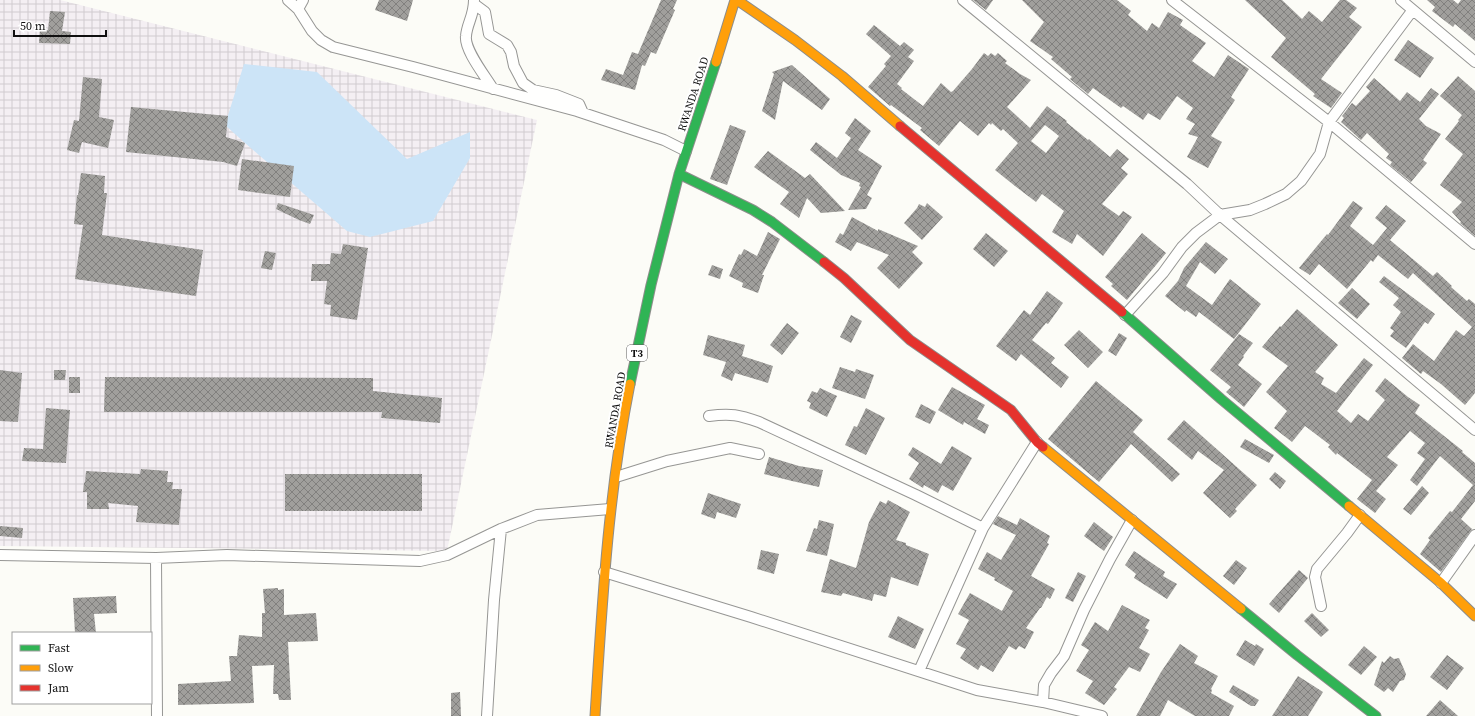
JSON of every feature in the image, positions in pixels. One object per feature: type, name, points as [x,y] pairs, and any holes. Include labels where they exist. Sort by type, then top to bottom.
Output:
[{"type":"main road","name":"RWANDA ROAD","points":[[595,716],[604,572],[610,509],[616,477],[624,415],[651,285],[679,174],[736,0]]},
{"type":"main road","points":[[736,0],[795,40],[842,76],[1125,315],[1221,399],[1441,583],[1475,616]]},
{"type":"main road","points":[[679,174],[753,210],[811,251],[844,278],[910,340],[1011,410],[1037,442],[1297,655],[1376,716]]},
{"type":"street","points":[[288,0],[301,5],[312,31],[333,47],[583,113],[664,140],[686,151]]},
{"type":"street","points":[[963,0],[1187,184],[1220,215],[1475,430]]},
{"type":"street","points":[[1172,0],[1329,122],[1475,244]]},
{"type":"street","points":[[1400,0],[1475,62]]},
{"type":"street","points":[[474,2],[474,10],[466,34],[466,39],[472,54],[493,89]]},
{"type":"street","points":[[474,2],[485,12],[489,34],[507,45],[509,48],[514,66],[523,83],[532,90],[556,95],[579,104],[583,113]]},
{"type":"street","points":[[1125,315],[1163,273],[1182,247],[1196,233],[1220,215],[1258,207],[1286,194],[1301,181],[1320,154],[1329,122],[1412,11]]},
{"type":"street","points":[[709,416],[727,414],[737,415],[760,422],[983,528]]},
{"type":"street","points":[[919,671],[983,528],[1037,442]]},
{"type":"street","points":[[616,477],[667,461],[730,448],[758,454]]},
{"type":"street","points":[[0,554],[156,558],[227,555],[420,561],[447,555],[500,529],[537,515],[610,509]]},
{"type":"street","points":[[1322,606],[1315,577],[1317,569],[1360,515]]},
{"type":"street","points":[[1043,702],[1044,686],[1050,673],[1064,656],[1087,603],[1132,520]]},
{"type":"street","points":[[486,716],[500,529]]},
{"type":"street","points":[[1441,583],[1475,535]]},
{"type":"street","points":[[156,558],[157,716]]},
{"type":"street","points":[[604,572],[752,617],[977,690],[1043,702],[1102,716]]},
{"type":"shaded area","points":[[0,0],[60,0],[537,120],[447,551],[0,546]]},
{"type":"water","points":[[244,64],[317,72],[407,159],[470,132],[470,158],[433,221],[370,237],[347,231],[225,125]]},
{"type":"building","points":[[379,0],[413,0],[407,21],[375,10]]},
{"type":"building","points":[[661,0],[677,0],[673,9],[675,10],[656,54],[651,52],[645,66],[642,65],[635,90],[601,80],[606,69],[623,75],[632,52],[638,54]]},
{"type":"building","points":[[973,0],[993,0],[986,10]]},
{"type":"building","points":[[1022,0],[1117,0],[1131,11],[1128,15],[1147,31],[1152,23],[1159,28],[1168,12],[1183,20],[1180,25],[1206,43],[1192,61],[1214,77],[1228,55],[1249,69],[1231,97],[1235,100],[1211,136],[1222,142],[1208,168],[1187,157],[1198,137],[1188,134],[1195,124],[1186,119],[1193,108],[1177,96],[1160,120],[1148,113],[1143,120],[1123,106],[1121,108],[1093,88],[1088,94],[1070,79],[1072,77],[1051,59],[1053,57],[1030,41],[1044,22]]},
{"type":"building","points":[[1245,0],[1282,0],[1302,19],[1309,11],[1322,22],[1340,0],[1346,0],[1357,8],[1349,17],[1362,27],[1321,79],[1342,93],[1331,108],[1313,96],[1315,94],[1271,57],[1286,38]]},
{"type":"building","points":[[1427,0],[1453,0],[1458,4],[1461,0],[1475,0],[1475,41],[1455,24],[1453,27],[1432,11],[1435,7]]},
{"type":"building","points":[[50,11],[65,12],[62,31],[71,32],[70,44],[39,43],[40,28],[48,30]]},
{"type":"building","points":[[874,25],[900,46],[904,42],[914,50],[908,57],[914,61],[897,84],[902,88],[901,89],[923,106],[941,83],[951,92],[953,91],[984,53],[988,56],[991,53],[995,56],[998,53],[1007,61],[1005,63],[1031,80],[1007,107],[1030,128],[1047,106],[1110,157],[1117,149],[1129,159],[1121,168],[1128,174],[1102,204],[1119,216],[1123,211],[1132,217],[1103,256],[1077,234],[1072,244],[1052,232],[1064,211],[1042,194],[1036,202],[995,170],[1018,143],[1003,129],[1001,131],[992,123],[991,125],[989,123],[978,136],[960,121],[939,146],[920,130],[922,128],[891,105],[890,106],[868,87],[886,66],[884,64],[891,56],[866,34]],"holes":[[[1045,125],[1059,136],[1046,153],[1031,141]]]},
{"type":"building","points":[[1408,40],[1434,58],[1420,78],[1394,60]]},
{"type":"building","points":[[792,65],[830,99],[822,110],[783,81],[775,120],[762,111],[774,74],[772,72]]},
{"type":"building","points":[[1458,76],[1475,91],[1475,236],[1460,223],[1461,222],[1452,212],[1462,202],[1440,185],[1463,154],[1445,139],[1462,115],[1440,96]]},
{"type":"building","points":[[83,77],[102,79],[99,117],[114,120],[108,148],[82,142],[79,153],[67,150],[74,120],[79,121]]},
{"type":"building","points":[[1374,78],[1400,101],[1407,92],[1420,102],[1431,88],[1439,94],[1419,119],[1426,126],[1441,134],[1423,160],[1427,163],[1411,182],[1390,165],[1392,162],[1386,158],[1389,154],[1367,133],[1361,140],[1341,122],[1344,118],[1342,116],[1352,103],[1356,106],[1370,91],[1366,87]]},
{"type":"building","points":[[131,107],[228,116],[226,137],[245,143],[237,166],[223,162],[126,152]]},
{"type":"building","points":[[855,118],[871,131],[858,150],[882,166],[867,195],[872,198],[866,209],[848,210],[861,187],[859,186],[860,183],[841,175],[810,150],[816,142],[837,158],[851,138],[845,133]]},
{"type":"building","points":[[730,125],[746,131],[727,185],[710,179]]},
{"type":"building","points":[[768,151],[805,178],[810,174],[845,211],[821,213],[807,198],[799,218],[780,204],[789,192],[754,167]]},
{"type":"building","points":[[242,159],[294,166],[290,197],[238,190]]},
{"type":"building","points":[[81,173],[105,176],[104,193],[107,193],[102,235],[203,250],[196,296],[75,279],[83,225],[74,224]]},
{"type":"building","points":[[1353,201],[1363,208],[1350,226],[1373,245],[1387,228],[1375,218],[1386,205],[1406,221],[1390,240],[1433,276],[1437,272],[1467,301],[1469,299],[1475,304],[1475,393],[1465,405],[1441,384],[1423,371],[1421,374],[1402,358],[1413,344],[1434,361],[1456,330],[1464,336],[1472,327],[1413,273],[1408,279],[1378,255],[1373,262],[1371,260],[1347,289],[1319,264],[1310,275],[1299,268],[1327,234],[1328,235]]},
{"type":"building","points":[[278,203],[314,215],[310,224],[276,209]]},
{"type":"building","points":[[927,203],[943,217],[922,240],[904,223],[919,204],[925,207]]},
{"type":"building","points":[[852,217],[878,231],[878,229],[918,246],[912,252],[923,263],[899,289],[877,268],[889,255],[857,242],[851,251],[835,242],[840,233],[843,235]]},
{"type":"building","points":[[768,232],[780,239],[762,275],[764,275],[758,293],[742,287],[743,283],[729,276],[739,254],[741,255],[744,249],[757,256]]},
{"type":"building","points":[[986,233],[1008,251],[994,267],[973,249]]},
{"type":"building","points":[[1142,233],[1166,253],[1127,300],[1111,286],[1113,284],[1105,277]]},
{"type":"building","points":[[1206,242],[1228,259],[1215,274],[1200,262],[1186,286],[1212,305],[1230,279],[1261,304],[1234,339],[1199,312],[1196,317],[1186,310],[1185,312],[1165,296],[1178,281],[1184,268]]},
{"type":"building","points":[[343,244],[368,248],[357,320],[330,316],[331,305],[324,304],[327,281],[311,281],[312,264],[330,264],[331,253],[341,254]]},
{"type":"building","points":[[265,251],[276,253],[272,270],[261,268]]},
{"type":"building","points":[[712,265],[723,269],[720,279],[708,275]]},
{"type":"building","points":[[1384,276],[1435,314],[1428,324],[1425,322],[1406,348],[1390,336],[1394,331],[1390,328],[1401,312],[1393,305],[1399,298],[1379,282]]},
{"type":"building","points":[[1352,288],[1370,304],[1357,319],[1338,303]]},
{"type":"building","points":[[1047,291],[1063,303],[1048,324],[1046,323],[1032,340],[1055,358],[1051,363],[1069,377],[1061,388],[1021,354],[1016,361],[996,346],[1024,310],[1030,315]]},
{"type":"building","points":[[1297,309],[1338,345],[1315,372],[1324,378],[1321,384],[1336,393],[1364,358],[1373,365],[1337,411],[1351,423],[1358,414],[1368,421],[1385,400],[1375,391],[1385,378],[1420,405],[1415,413],[1463,451],[1462,452],[1475,463],[1475,501],[1461,519],[1472,529],[1441,572],[1420,554],[1430,540],[1428,538],[1450,511],[1452,512],[1473,485],[1440,456],[1417,486],[1410,480],[1425,459],[1417,453],[1425,443],[1410,431],[1387,457],[1398,465],[1376,491],[1386,499],[1375,513],[1357,499],[1372,480],[1337,453],[1336,455],[1328,447],[1330,445],[1305,426],[1292,442],[1274,428],[1287,411],[1266,392],[1288,366],[1262,347]]},
{"type":"building","points":[[851,315],[862,321],[851,343],[840,337]]},
{"type":"building","points":[[787,323],[799,333],[782,355],[770,345]]},
{"type":"building","points":[[1079,330],[1103,352],[1088,368],[1064,345]]},
{"type":"building","points":[[1119,333],[1127,338],[1116,356],[1108,351]]},
{"type":"building","points":[[1239,334],[1253,343],[1238,365],[1262,384],[1244,407],[1226,392],[1231,387],[1210,370]]},
{"type":"building","points":[[708,335],[745,345],[742,356],[773,366],[768,383],[735,373],[732,381],[721,376],[726,362],[703,355]]},
{"type":"building","points":[[840,367],[855,372],[856,369],[874,375],[865,399],[832,388]]},
{"type":"building","points":[[0,370],[22,373],[18,422],[0,421]]},
{"type":"building","points":[[54,370],[66,370],[65,380],[54,380]]},
{"type":"building","points":[[69,377],[80,377],[80,393],[69,393]]},
{"type":"building","points":[[105,377],[373,378],[373,391],[442,398],[440,423],[381,418],[382,412],[104,412]]},
{"type":"building","points":[[1096,381],[1143,420],[1133,432],[1180,474],[1172,482],[1131,444],[1099,482],[1048,439]]},
{"type":"building","points":[[952,387],[985,405],[977,419],[989,425],[985,434],[964,422],[963,425],[938,410]]},
{"type":"building","points":[[820,388],[837,396],[827,417],[809,408],[811,403],[807,401],[812,391],[817,393]]},
{"type":"building","points":[[921,404],[936,412],[930,424],[915,417]]},
{"type":"building","points":[[46,408],[70,410],[66,463],[22,461],[24,448],[43,449]]},
{"type":"building","points":[[866,408],[885,418],[866,455],[845,445],[854,426],[857,427]]},
{"type":"building","points":[[1184,420],[1257,485],[1235,509],[1237,511],[1230,518],[1203,493],[1224,470],[1198,451],[1192,460],[1167,439]]},
{"type":"building","points":[[1245,439],[1274,455],[1269,463],[1240,447]]},
{"type":"building","points":[[952,446],[972,458],[953,491],[942,485],[938,493],[924,485],[923,488],[909,479],[919,463],[908,455],[913,447],[941,464]]},
{"type":"building","points":[[769,457],[799,466],[823,470],[819,487],[764,474]]},
{"type":"building","points":[[141,469],[168,471],[167,482],[173,482],[172,489],[182,489],[179,525],[136,522],[138,506],[108,503],[109,509],[87,509],[87,492],[83,492],[86,471],[140,474]]},
{"type":"building","points":[[1275,472],[1286,481],[1280,489],[1269,479]]},
{"type":"building","points":[[285,474],[422,474],[422,511],[285,511]]},
{"type":"building","points":[[1422,486],[1429,493],[1411,515],[1403,509]]},
{"type":"building","points":[[708,493],[741,504],[736,518],[717,512],[715,519],[701,514]]},
{"type":"building","points":[[888,500],[910,512],[896,540],[929,554],[918,586],[891,577],[886,597],[874,594],[872,601],[843,593],[841,596],[821,592],[830,559],[856,568],[869,522],[880,501],[886,504]]},
{"type":"building","points":[[998,516],[1017,525],[1020,518],[1050,536],[1047,543],[1049,544],[1031,576],[1055,589],[1050,599],[1047,597],[1041,608],[1026,628],[1034,632],[1025,649],[1019,646],[1016,650],[1009,646],[993,672],[981,665],[978,670],[960,658],[966,649],[956,644],[969,620],[958,614],[970,593],[1002,611],[1013,591],[994,580],[995,578],[978,569],[987,552],[1001,560],[1016,535],[993,524]]},
{"type":"building","points":[[819,520],[834,524],[827,556],[806,551],[814,528],[817,529]]},
{"type":"building","points":[[1094,522],[1113,537],[1104,551],[1084,536]]},
{"type":"building","points":[[0,526],[23,528],[22,538],[0,536]]},
{"type":"building","points":[[761,550],[779,554],[774,574],[757,569]]},
{"type":"building","points":[[1134,551],[1165,572],[1163,576],[1177,584],[1167,599],[1134,578],[1136,574],[1125,565]]},
{"type":"building","points":[[1236,560],[1247,568],[1234,585],[1223,576]]},
{"type":"building","points":[[1299,570],[1308,578],[1279,613],[1269,604]]},
{"type":"building","points":[[1078,572],[1086,576],[1073,602],[1065,598]]},
{"type":"building","points":[[278,588],[278,590],[284,589],[284,615],[316,613],[318,641],[288,642],[291,700],[279,700],[278,694],[273,694],[274,665],[252,666],[254,703],[178,705],[178,684],[231,681],[229,656],[237,656],[239,635],[262,637],[262,613],[265,613],[263,589]]},
{"type":"building","points":[[116,596],[117,613],[94,614],[96,632],[75,632],[73,598]]},
{"type":"building","points":[[1122,605],[1150,620],[1145,628],[1149,630],[1139,648],[1150,654],[1140,672],[1129,667],[1114,687],[1117,689],[1104,705],[1085,693],[1093,681],[1076,671],[1089,650],[1081,645],[1095,622],[1108,631]]},
{"type":"building","points":[[1312,613],[1329,630],[1321,637],[1304,621]]},
{"type":"building","points":[[898,616],[924,629],[915,649],[888,637]]},
{"type":"building","points":[[1245,640],[1264,649],[1254,666],[1236,655]]},
{"type":"building","points":[[1180,644],[1198,656],[1194,663],[1218,676],[1211,689],[1211,693],[1234,706],[1229,716],[1195,716],[1168,700],[1160,716],[1136,716],[1161,672]]},
{"type":"building","points":[[1364,646],[1377,657],[1361,675],[1348,665]]},
{"type":"building","points":[[1447,655],[1464,668],[1447,690],[1430,677]]},
{"type":"building","points":[[1390,656],[1394,659],[1399,658],[1406,674],[1404,680],[1400,681],[1393,692],[1388,688],[1384,692],[1374,685],[1382,661],[1384,663]]},
{"type":"building","points":[[1298,676],[1323,692],[1308,716],[1272,716]]},
{"type":"building","points":[[1233,685],[1259,700],[1255,706],[1251,706],[1229,692]]},
{"type":"building","points":[[460,692],[461,716],[451,716],[451,693]]},
{"type":"building","points":[[1440,700],[1458,716],[1426,716]]},
{"type":"traffic: fast","points":[[630,384],[651,285],[679,174],[716,62]]},
{"type":"traffic: fast","points":[[679,174],[753,210],[772,222],[824,262]]},
{"type":"traffic: fast","points":[[1122,312],[1221,399],[1349,506]]},
{"type":"traffic: fast","points":[[1241,609],[1297,655],[1376,716]]},
{"type":"traffic: slow","points":[[716,62],[735,0]]},
{"type":"traffic: slow","points":[[737,0],[795,40],[842,76],[900,126]]},
{"type":"traffic: slow","points":[[595,716],[603,591],[611,508],[622,425],[630,384]]},
{"type":"traffic: slow","points":[[1043,447],[1241,609]]},
{"type":"traffic: slow","points":[[1349,506],[1441,583],[1475,616]]},
{"type":"traffic: jam","points":[[900,126],[1122,312]]},
{"type":"traffic: jam","points":[[824,262],[844,278],[910,340],[1011,410],[1037,442],[1043,447]]}]
